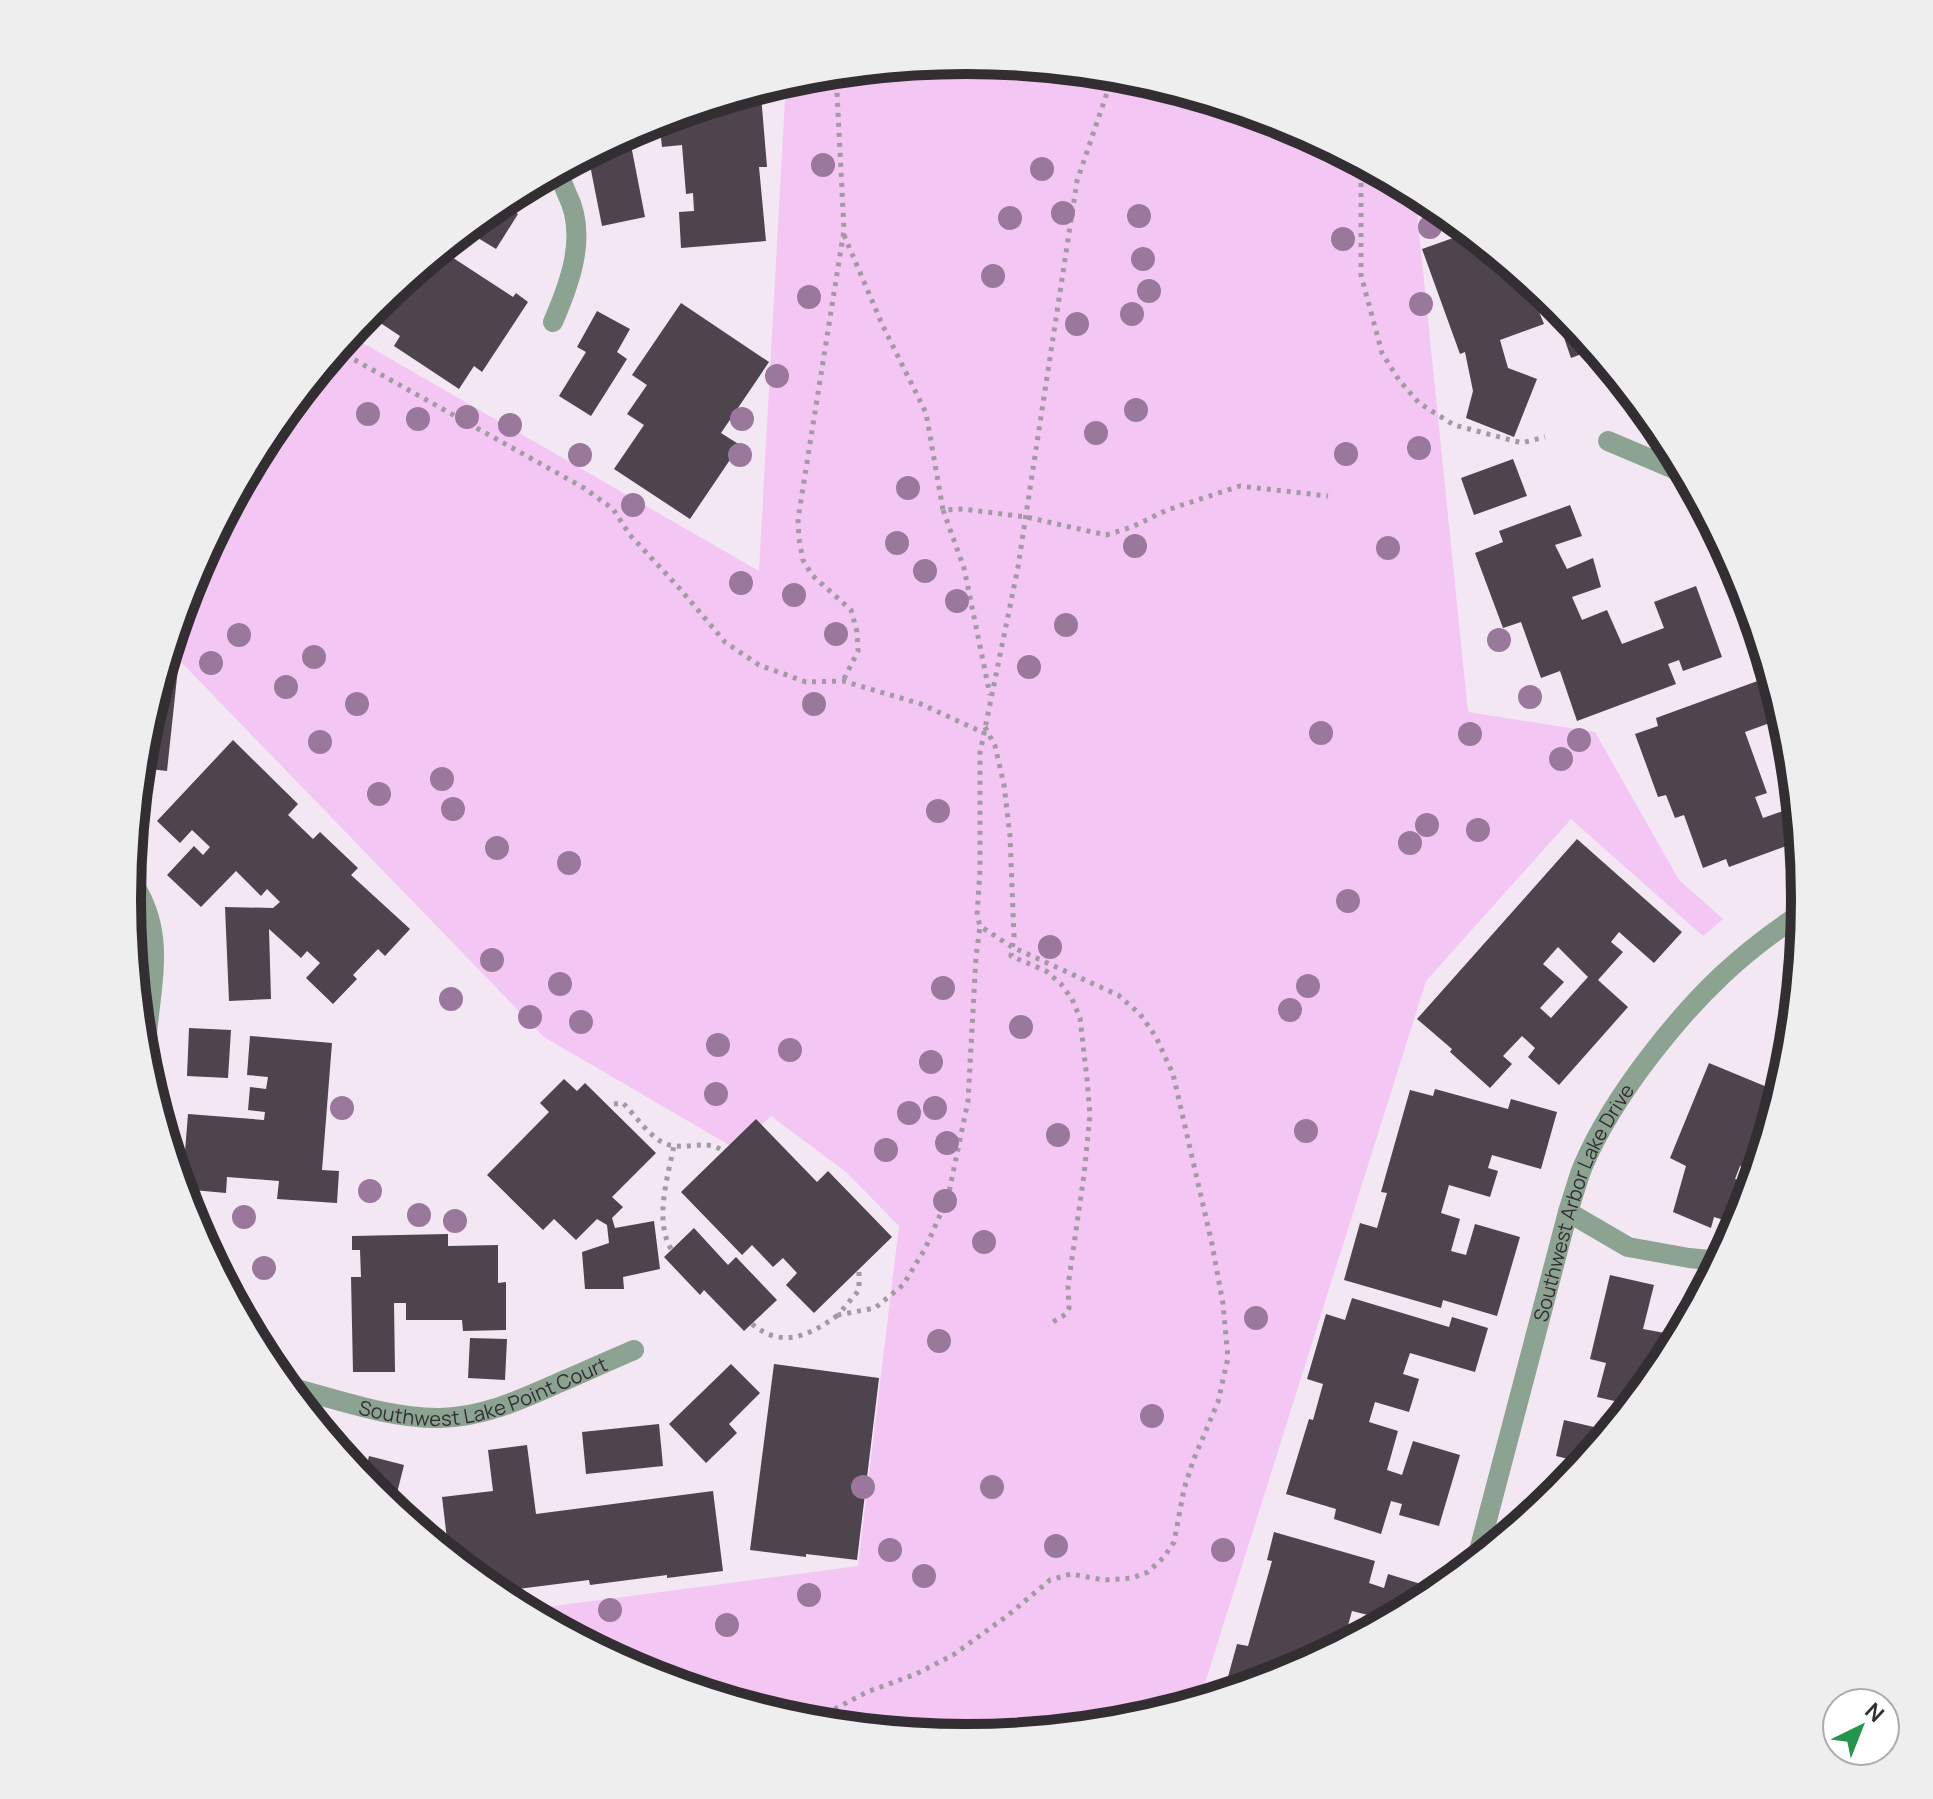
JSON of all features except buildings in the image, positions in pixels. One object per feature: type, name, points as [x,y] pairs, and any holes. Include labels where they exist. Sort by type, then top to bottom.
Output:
[{"type":"street","points":[[553,322],[569,283],[576,243],[573,206],[561,181]]},
{"type":"street","points":[[1608,441],[1669,467]]},
{"type":"street","points":[[141,895],[151,921],[155,953],[149,1016]]},
{"type":"street","name":"Southwest Arbor Lake Drive","points":[[1481,1545],[1583,1165],[1627,1086],[1680,1018],[1740,957],[1791,920]]},
{"type":"street","points":[[1568,1212],[1628,1247],[1709,1260]]},
{"type":"street","name":"Southwest Lake Point Court","points":[[304,1391],[404,1415],[438,1418],[473,1415],[510,1405],[634,1350]]},
{"type":"path","points":[[837,85],[844,235],[798,519],[803,560],[812,575],[851,610],[858,651],[843,681]]},
{"type":"path","points":[[838,1315],[875,1308],[903,1285],[925,1249],[948,1197],[968,1101],[980,926],[977,915],[980,753],[1018,567],[1077,181],[1108,87]]},
{"type":"path","points":[[1361,175],[1361,275],[1382,353],[1399,380],[1419,403],[1454,425],[1522,443],[1545,437]]},
{"type":"path","points":[[844,235],[882,324],[926,413],[943,510],[964,568],[991,700]]},
{"type":"path","points":[[346,355],[584,488],[613,509],[630,535],[725,642],[759,665],[806,682],[843,681],[921,704],[985,730],[995,746],[1004,785],[1010,836],[1014,894],[1011,956],[1046,971],[1072,999],[1080,1018],[1087,1079],[1090,1115],[1068,1286],[1069,1308],[1066,1314],[1048,1325]]},
{"type":"path","points":[[943,510],[963,509],[1026,517],[1106,535],[1132,527],[1167,510],[1240,486],[1328,496]]},
{"type":"path","points":[[828,1713],[953,1655],[1050,1580],[1071,1574],[1104,1580],[1132,1578],[1148,1572],[1174,1542],[1184,1489],[1218,1402],[1228,1358],[1223,1304],[1212,1244],[1173,1074],[1156,1037],[1140,1014],[1118,995],[1012,947],[980,926]]},
{"type":"path","points":[[614,1104],[623,1103],[654,1136],[666,1144],[715,1145],[723,1151]]},
{"type":"path","points":[[671,1249],[666,1240],[663,1205],[674,1145]]},
{"type":"path","points":[[752,1324],[771,1337],[795,1338],[820,1328],[838,1315],[859,1290],[859,1272]]},
{"type":"shaded area","points":[[913,76],[1020,76],[1128,90],[1232,118],[1332,159],[1417,208],[1468,712],[1595,732],[1679,880],[1723,919],[1703,936],[1571,819],[1426,981],[1203,1690],[1128,1709],[1020,1723],[966,1725],[859,1718],[753,1697],[701,1681],[601,1640],[543,1607],[858,1566],[899,1226],[846,1172],[771,1116],[736,1149],[544,1037],[182,663],[176,662],[204,584],[226,534],[252,487],[312,397],[359,341],[759,571],[785,95],[859,81]]}]
